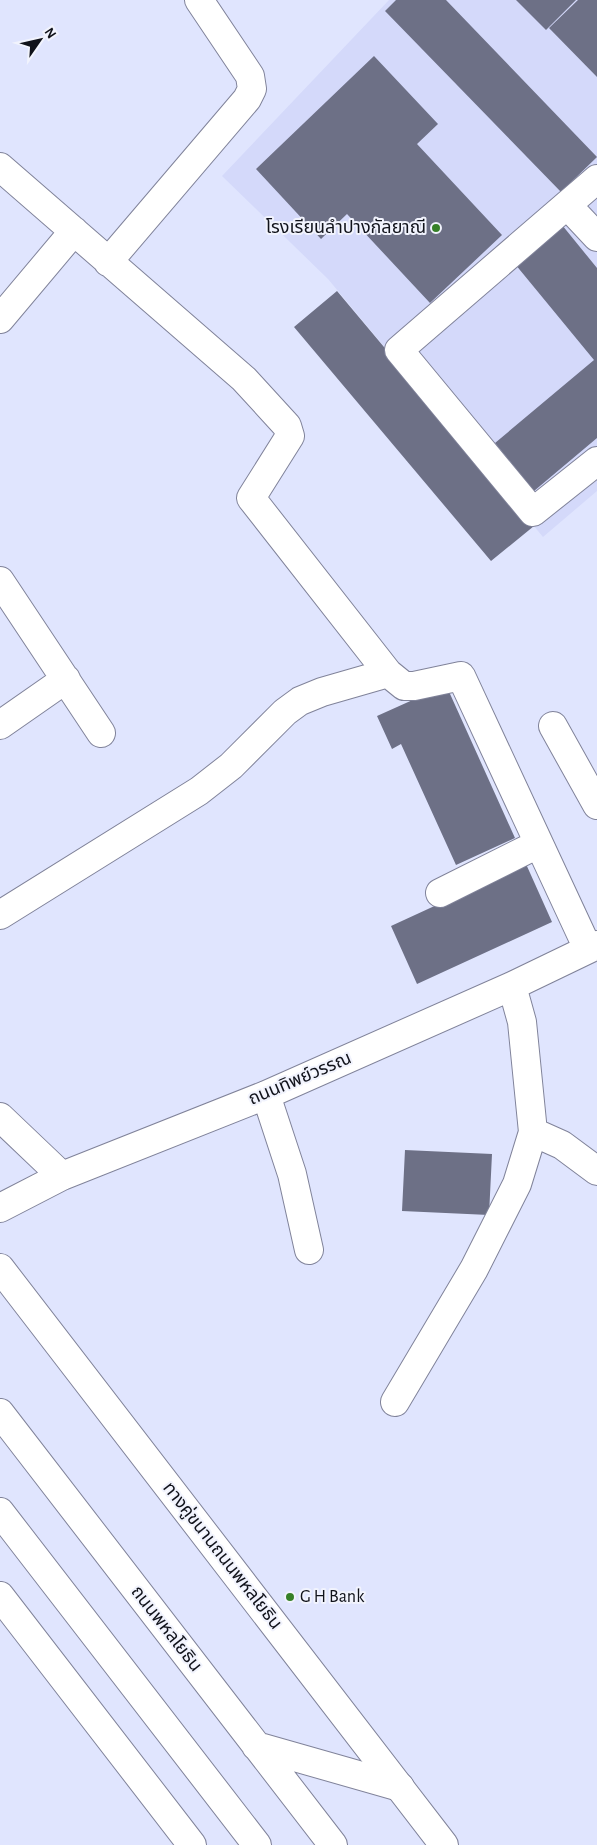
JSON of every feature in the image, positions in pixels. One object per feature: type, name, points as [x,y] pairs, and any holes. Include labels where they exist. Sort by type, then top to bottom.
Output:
[{"type":"main road","points":[[108,262],[247,100],[252,89],[250,76],[199,0]]},
{"type":"main road","points":[[0,167],[244,379],[287,426],[290,436],[252,498],[388,673],[404,686],[414,686],[461,676],[538,844],[592,947]]},
{"type":"main road","points":[[597,179],[399,350],[533,512],[597,461]]},
{"type":"main road","points":[[567,206],[597,237]]},
{"type":"main road","points":[[0,319],[74,231]]},
{"type":"main road","points":[[0,581],[101,733]]},
{"type":"main road","points":[[1,912],[199,790],[231,766],[285,712],[300,701],[322,692],[388,673]]},
{"type":"main road","points":[[0,725],[66,679]]},
{"type":"main road","points":[[553,726],[597,805]]},
{"type":"main road","points":[[440,893],[538,844]]},
{"type":"main road","name":"ถนนทิพย์วรรณ","points":[[0,1208],[62,1176],[266,1094],[512,986],[592,947]]},
{"type":"main road","points":[[395,1402],[474,1268],[517,1184],[533,1132],[522,1022],[512,986]]},
{"type":"main road","points":[[266,1094],[292,1174],[309,1250]]},
{"type":"main road","points":[[0,1116],[62,1176]]},
{"type":"main road","points":[[533,1132],[562,1145],[597,1171]]},
{"type":"main road","name":"ทางคู่ขนานถนนพหลโยธิน","points":[[0,1268],[444,1845]]},
{"type":"main road","name":"ถนนพหลโยธิน","points":[[0,1413],[333,1845]]},
{"type":"main road","points":[[0,1512],[257,1845]]},
{"type":"main road","points":[[0,1596],[192,1845]]},
{"type":"main road","points":[[256,1746],[400,1788]]},
{"type":"shaded area","name":"โรงเรียนลำปางกัลยาณี","points":[[389,0],[597,0],[597,491],[543,537],[328,279],[222,176]]},
{"type":"building","points":[[396,0],[446,0],[597,157],[561,192],[385,11]]},
{"type":"building","points":[[516,0],[576,0],[546,30]]},
{"type":"building","points":[[578,0],[597,0],[597,77],[549,28]]},
{"type":"building","points":[[374,56],[438,124],[417,144],[502,235],[430,303],[347,214],[321,239],[256,169]]},
{"type":"building","points":[[562,225],[597,268],[597,438],[534,491],[495,443],[594,360],[515,264]]},
{"type":"building","points":[[337,291],[534,526],[491,561],[294,327]]},
{"type":"building","points":[[446,685],[515,838],[456,865],[401,744],[392,749],[377,716]]},
{"type":"building","points":[[526,864],[552,922],[417,984],[391,926]]},
{"type":"building","points":[[405,1150],[492,1154],[489,1215],[402,1211]]},
{"type":"place","name":"โรงเรียนลำปางกัลยาณี","points":[[436,228]]},
{"type":"place","name":"G H Bank","points":[[290,1597]]}]
